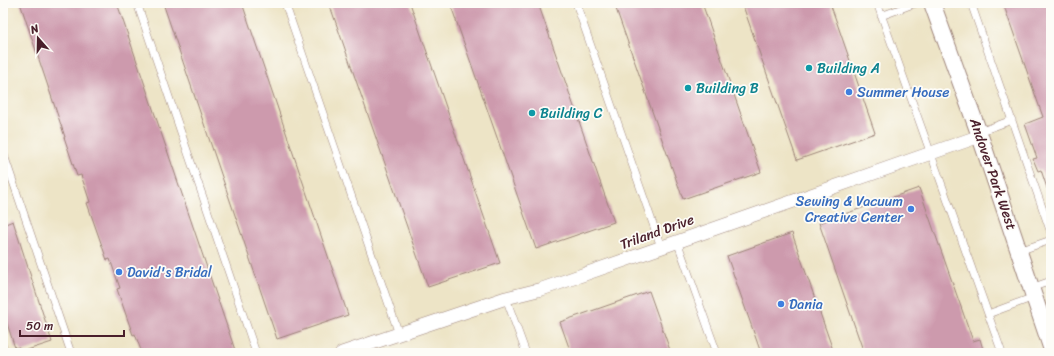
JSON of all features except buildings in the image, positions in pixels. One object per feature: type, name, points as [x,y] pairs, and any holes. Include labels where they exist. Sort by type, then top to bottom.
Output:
[{"type":"street","name":"Andover Park West","points":[[932,3],[979,134],[1051,347]]},
{"type":"street","name":"Triland Drive","points":[[342,353],[506,298],[542,289],[930,153],[979,134]]},
{"type":"lane","points":[[137,3],[256,353]]},
{"type":"lane","points":[[285,3],[399,334]]},
{"type":"lane","points":[[576,3],[661,247]]},
{"type":"lane","points":[[877,3],[1002,353]]},
{"type":"lane","points":[[881,16],[916,3]]},
{"type":"lane","points":[[971,3],[1051,233]]},
{"type":"lane","points":[[979,134],[1012,120]]},
{"type":"lane","points":[[3,152],[71,353]]},
{"type":"lane","points":[[1019,251],[1051,240]]},
{"type":"lane","points":[[677,241],[718,353]]},
{"type":"lane","points":[[988,314],[1033,292],[1051,281]]},
{"type":"lane","points":[[506,298],[526,353]]},
{"type":"lane","points":[[3,347],[7,353]]},
{"type":"place","name":"Building A","points":[[809,68]]},
{"type":"place","name":"Building B","points":[[688,88]]},
{"type":"place","name":"Summer House","points":[[849,92]]},
{"type":"place","name":"Building C","points":[[532,113]]},
{"type":"place","name":"Sewing & Vacuum Creative Center","points":[[911,209]]},
{"type":"place","name":"David's Bridal","points":[[119,272]]},
{"type":"place","name":"Dania","points":[[781,304]]}]
